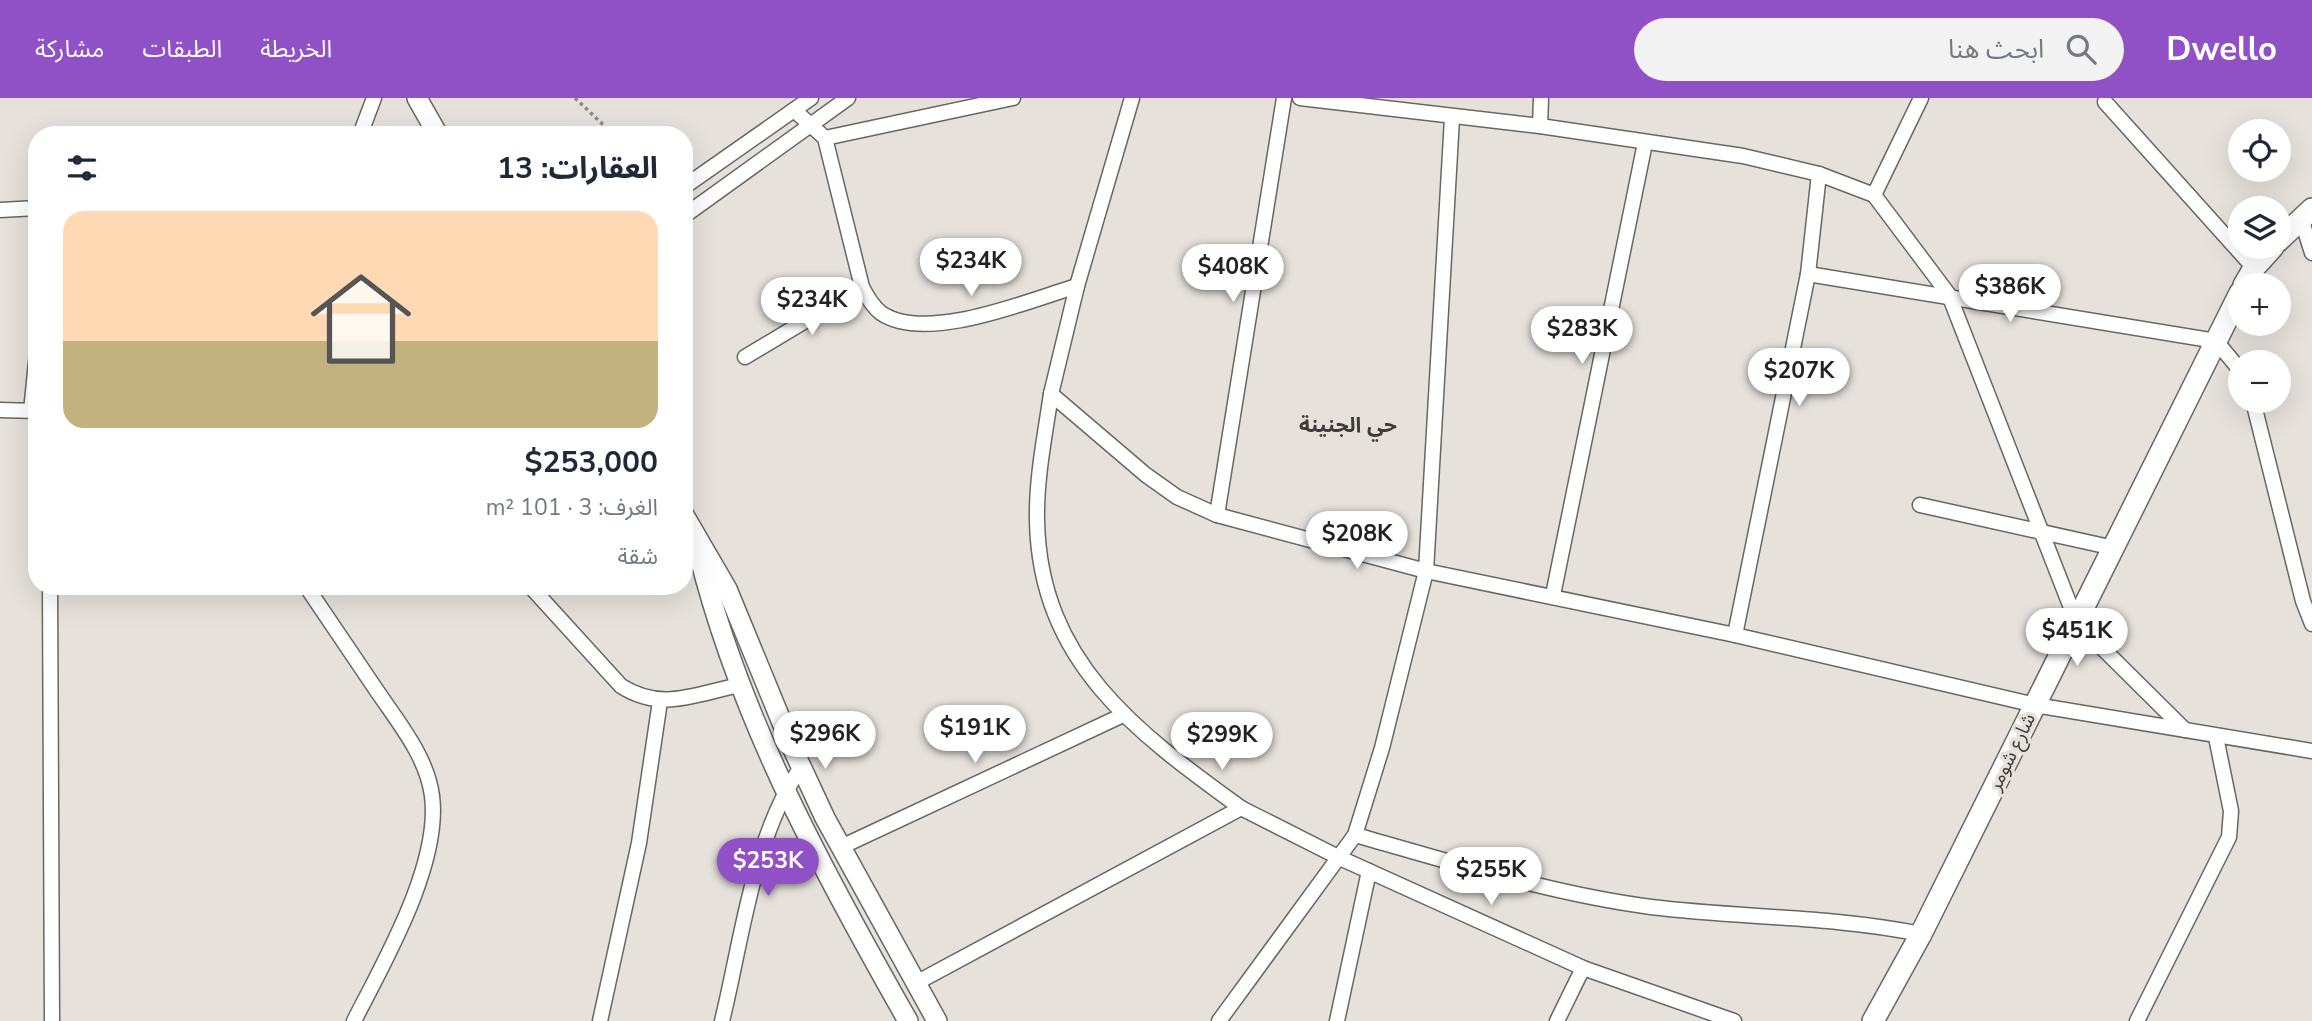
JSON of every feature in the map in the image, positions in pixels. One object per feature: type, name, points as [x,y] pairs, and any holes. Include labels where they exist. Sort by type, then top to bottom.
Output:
[{"type":"main road","points":[[2291,229],[2307,214]]},
{"type":"main road","points":[[2251,273],[2263,259]]},
{"type":"main road","name":"شارع شومر","points":[[1873,1021],[1921,934],[2228,317]]},
{"type":"street","points":[[363,126],[374,98]]},
{"type":"street","points":[[417,98],[433,126]]},
{"type":"street","points":[[693,181],[811,98]]},
{"type":"street","points":[[693,210],[848,98]]},
{"type":"street","points":[[825,138],[1013,98]]},
{"type":"street","points":[[1132,98],[1077,286],[1051,394],[1037,519],[1040,558],[1048,599],[1079,661],[1123,715],[1182,765],[1241,808],[1340,858],[1583,968],[1734,1021]]},
{"type":"street","points":[[1217,515],[1284,98]]},
{"type":"street","points":[[1300,98],[1380,103],[1452,118],[1540,126],[1743,156],[1819,174],[1874,195],[1949,295],[2039,532],[2077,623],[2185,730]]},
{"type":"street","points":[[1540,126],[1541,98]]},
{"type":"street","points":[[1874,195],[1921,98]]},
{"type":"street","points":[[2105,102],[2247,273]]},
{"type":"street","points":[[794,110],[825,138],[862,287],[871,304],[887,316],[938,324],[1077,286]]},
{"type":"street","points":[[1219,1021],[1355,835],[1382,748],[1426,571],[1452,118]]},
{"type":"street","points":[[1553,595],[1645,143]]},
{"type":"street","points":[[1735,635],[1808,274],[1819,174]]},
{"type":"street","points":[[0,210],[28,208]]},
{"type":"street","points":[[2307,214],[2312,253]]},
{"type":"street","points":[[1808,274],[1949,295],[2216,341],[2228,356]]},
{"type":"street","points":[[745,357],[862,287]]},
{"type":"street","points":[[1051,394],[1146,475],[1177,497],[1217,515],[1426,571],[1553,595],[1735,635],[2035,705],[2312,751]]},
{"type":"street","points":[[0,411],[28,411]]},
{"type":"street","points":[[2256,413],[2303,601],[2312,624]]},
{"type":"street","points":[[1920,505],[2114,548]]},
{"type":"street","points":[[694,532],[709,594],[740,685],[786,789],[908,1021]]},
{"type":"street","points":[[694,532],[727,589],[801,767],[841,847],[937,1021]]},
{"type":"street","points":[[50,595],[51,1021]]},
{"type":"street","points":[[312,595],[412,743],[428,778],[433,797],[424,868],[391,947],[354,1021]]},
{"type":"street","points":[[538,595],[621,686],[638,697],[660,701],[740,685]]},
{"type":"street","points":[[600,1021],[639,843],[660,701]]},
{"type":"street","points":[[841,847],[1123,715]]},
{"type":"street","points":[[2137,1021],[2229,837],[2231,811],[2216,737]]},
{"type":"street","points":[[722,1021],[750,898],[772,823],[786,789],[801,767]]},
{"type":"street","points":[[916,983],[1241,808]]},
{"type":"street","points":[[1355,835],[1502,876],[1648,906],[1853,922],[1921,934]]},
{"type":"street","points":[[1337,1021],[1369,871]]},
{"type":"street","points":[[1557,1021],[1583,968]]},
{"type":"path","points":[[575,98],[605,126]]},
{"type":"district","name":"حي الجنينة","points":[[1348,425]]}]
